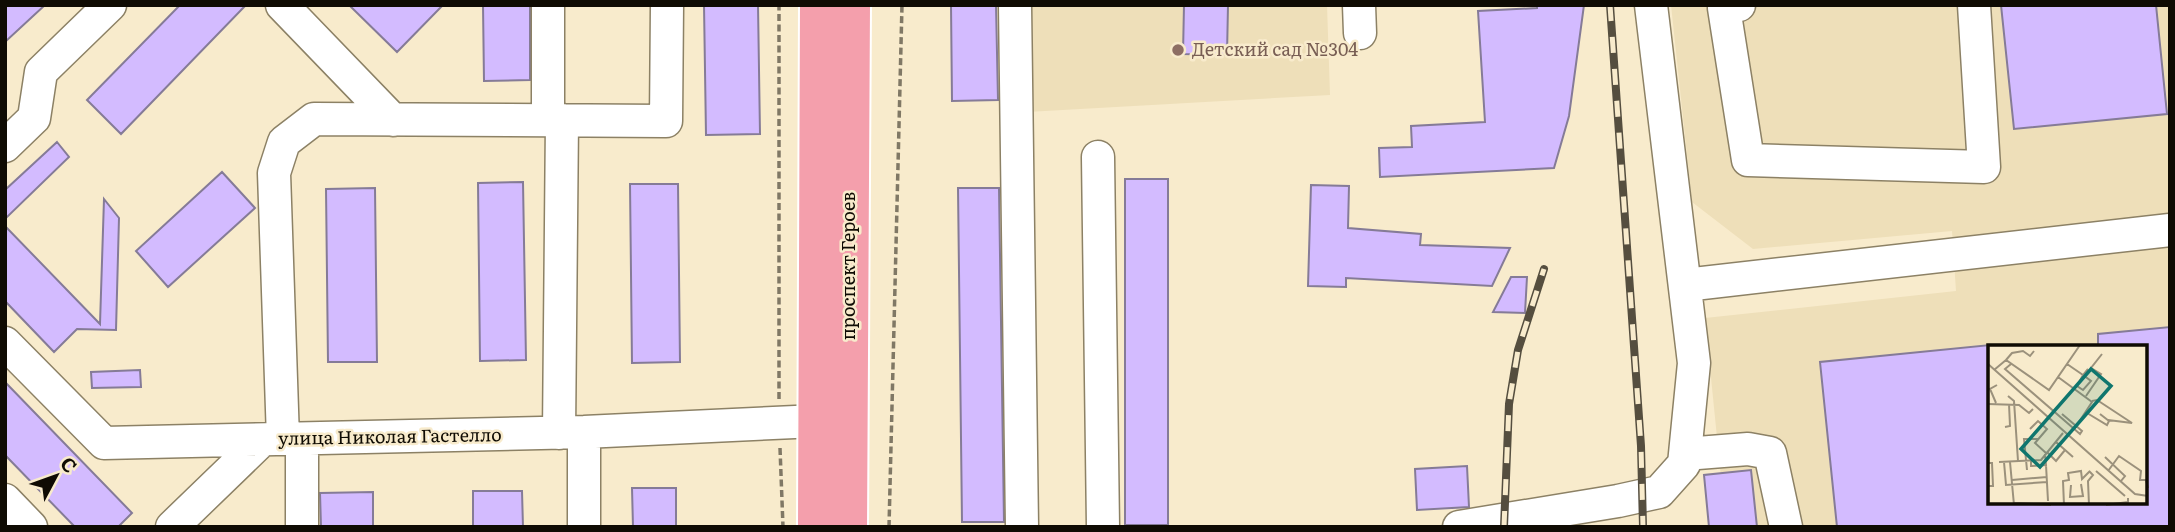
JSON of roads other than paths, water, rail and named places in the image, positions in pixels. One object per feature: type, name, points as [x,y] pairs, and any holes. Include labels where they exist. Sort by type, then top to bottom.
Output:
[{"type":"main road","name":"проспект Героев","points":[[817,527],[819,5]]},
{"type":"main road","name":"проспект Героев","points":[[848,527],[850,5]]},
{"type":"street","points":[[5,146],[34,118],[41,72],[110,5]]},
{"type":"street","points":[[282,5],[393,120]]},
{"type":"street","points":[[548,5],[571,433],[584,527]]},
{"type":"street","points":[[302,527],[282,439],[274,173],[284,142],[314,119],[666,121],[667,5]]},
{"type":"street","points":[[1015,5],[1022,527]]},
{"type":"street","points":[[1460,527],[1659,492],[1684,464],[1694,363],[1651,5]]},
{"type":"street","points":[[1739,5],[1724,8],[1748,160],[1984,167],[1974,5]]},
{"type":"street","points":[[1098,157],[1103,527]]},
{"type":"street","points":[[1685,285],[2170,230]]},
{"type":"street","name":"улица Николая Гастелло","points":[[5,343],[104,443],[571,433],[817,421]]},
{"type":"street","points":[[172,527],[282,439]]},
{"type":"street","points":[[1685,454],[1748,449],[1770,453],[1786,527]]},
{"type":"street","points":[[5,500],[31,527]]},
{"type":"railway","points":[[1610,5],[1641,446],[1643,527]]},
{"type":"railway","points":[[1504,527],[1509,404],[1518,350],[1544,269]]},
{"type":"place","name":"Детский сад №304","points":[[1178,50]]}]
